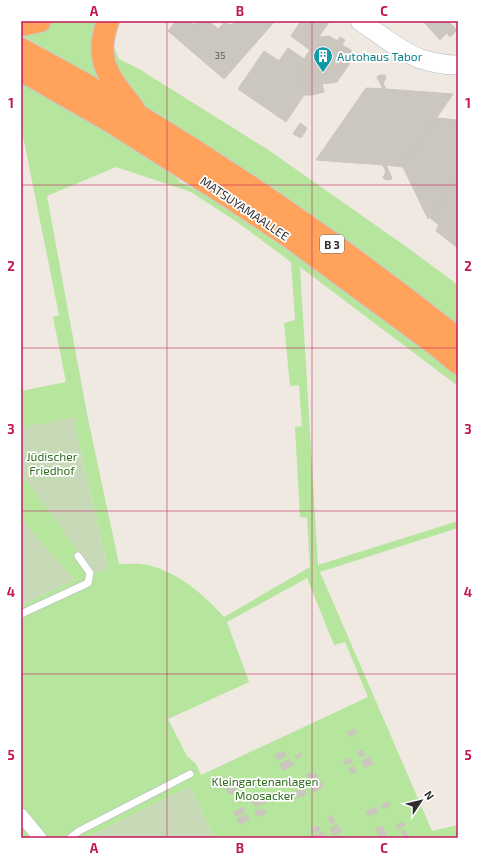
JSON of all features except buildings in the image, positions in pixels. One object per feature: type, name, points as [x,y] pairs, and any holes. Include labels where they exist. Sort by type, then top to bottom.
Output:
[{"type":"highway","points":[[21,25],[40,21]]},
{"type":"highway","points":[[108,21],[104,33],[102,48],[104,62],[109,75],[116,86],[140,117]]},
{"type":"highway","name":"MATSUYAMAALLEE","points":[[21,49],[61,70],[202,156],[361,264],[458,339]]},
{"type":"highway","name":"MATSUYAMAALLEE","points":[[21,70],[110,121],[280,231],[432,342],[458,363]]},
{"type":"street","points":[[360,21],[391,43],[420,59],[458,65]]},
{"type":"street","points":[[21,815],[40,838]]},
{"type":"lane","points":[[21,614],[88,583],[90,573],[78,556]]},
{"type":"lane","points":[[70,838],[80,831],[190,774]]},
{"type":"green space","points":[[21,21],[119,21],[112,39],[119,59],[139,69],[267,149],[458,285],[458,324],[295,203],[160,116],[21,35]]},
{"type":"green space","name":"Kleingartenanlagen Moosacker","points":[[21,80],[163,162],[180,182],[199,191],[285,245],[373,309],[458,375],[458,386],[300,267],[318,565],[458,521],[458,528],[320,572],[432,831],[458,825],[458,838],[214,838],[190,787],[86,838],[21,838],[21,822],[28,816],[21,807],[21,605],[74,580],[21,519],[21,472],[94,573],[108,569],[74,418],[21,428],[21,391],[66,382],[53,317],[59,315],[21,126]],"holes":[[[116,167],[191,192],[237,222],[291,262],[295,320],[284,323],[290,386],[299,385],[302,426],[295,427],[300,517],[307,518],[310,567],[224,617],[198,592],[170,573],[148,565],[119,564],[87,414],[47,196]],[[307,578],[334,645],[345,642],[368,697],[201,775],[196,764],[187,756],[168,719],[249,682],[227,622]]]},
{"type":"green space","name":"Jüdischer Friedhof","points":[[74,417],[108,569],[94,573],[21,472],[21,428]]},
{"type":"green space","points":[[21,519],[74,580],[21,605]]},
{"type":"green space","points":[[190,787],[214,838],[86,838]]},
{"type":"place","name":"Autohaus Tabor","points":[[323,73]]}]
